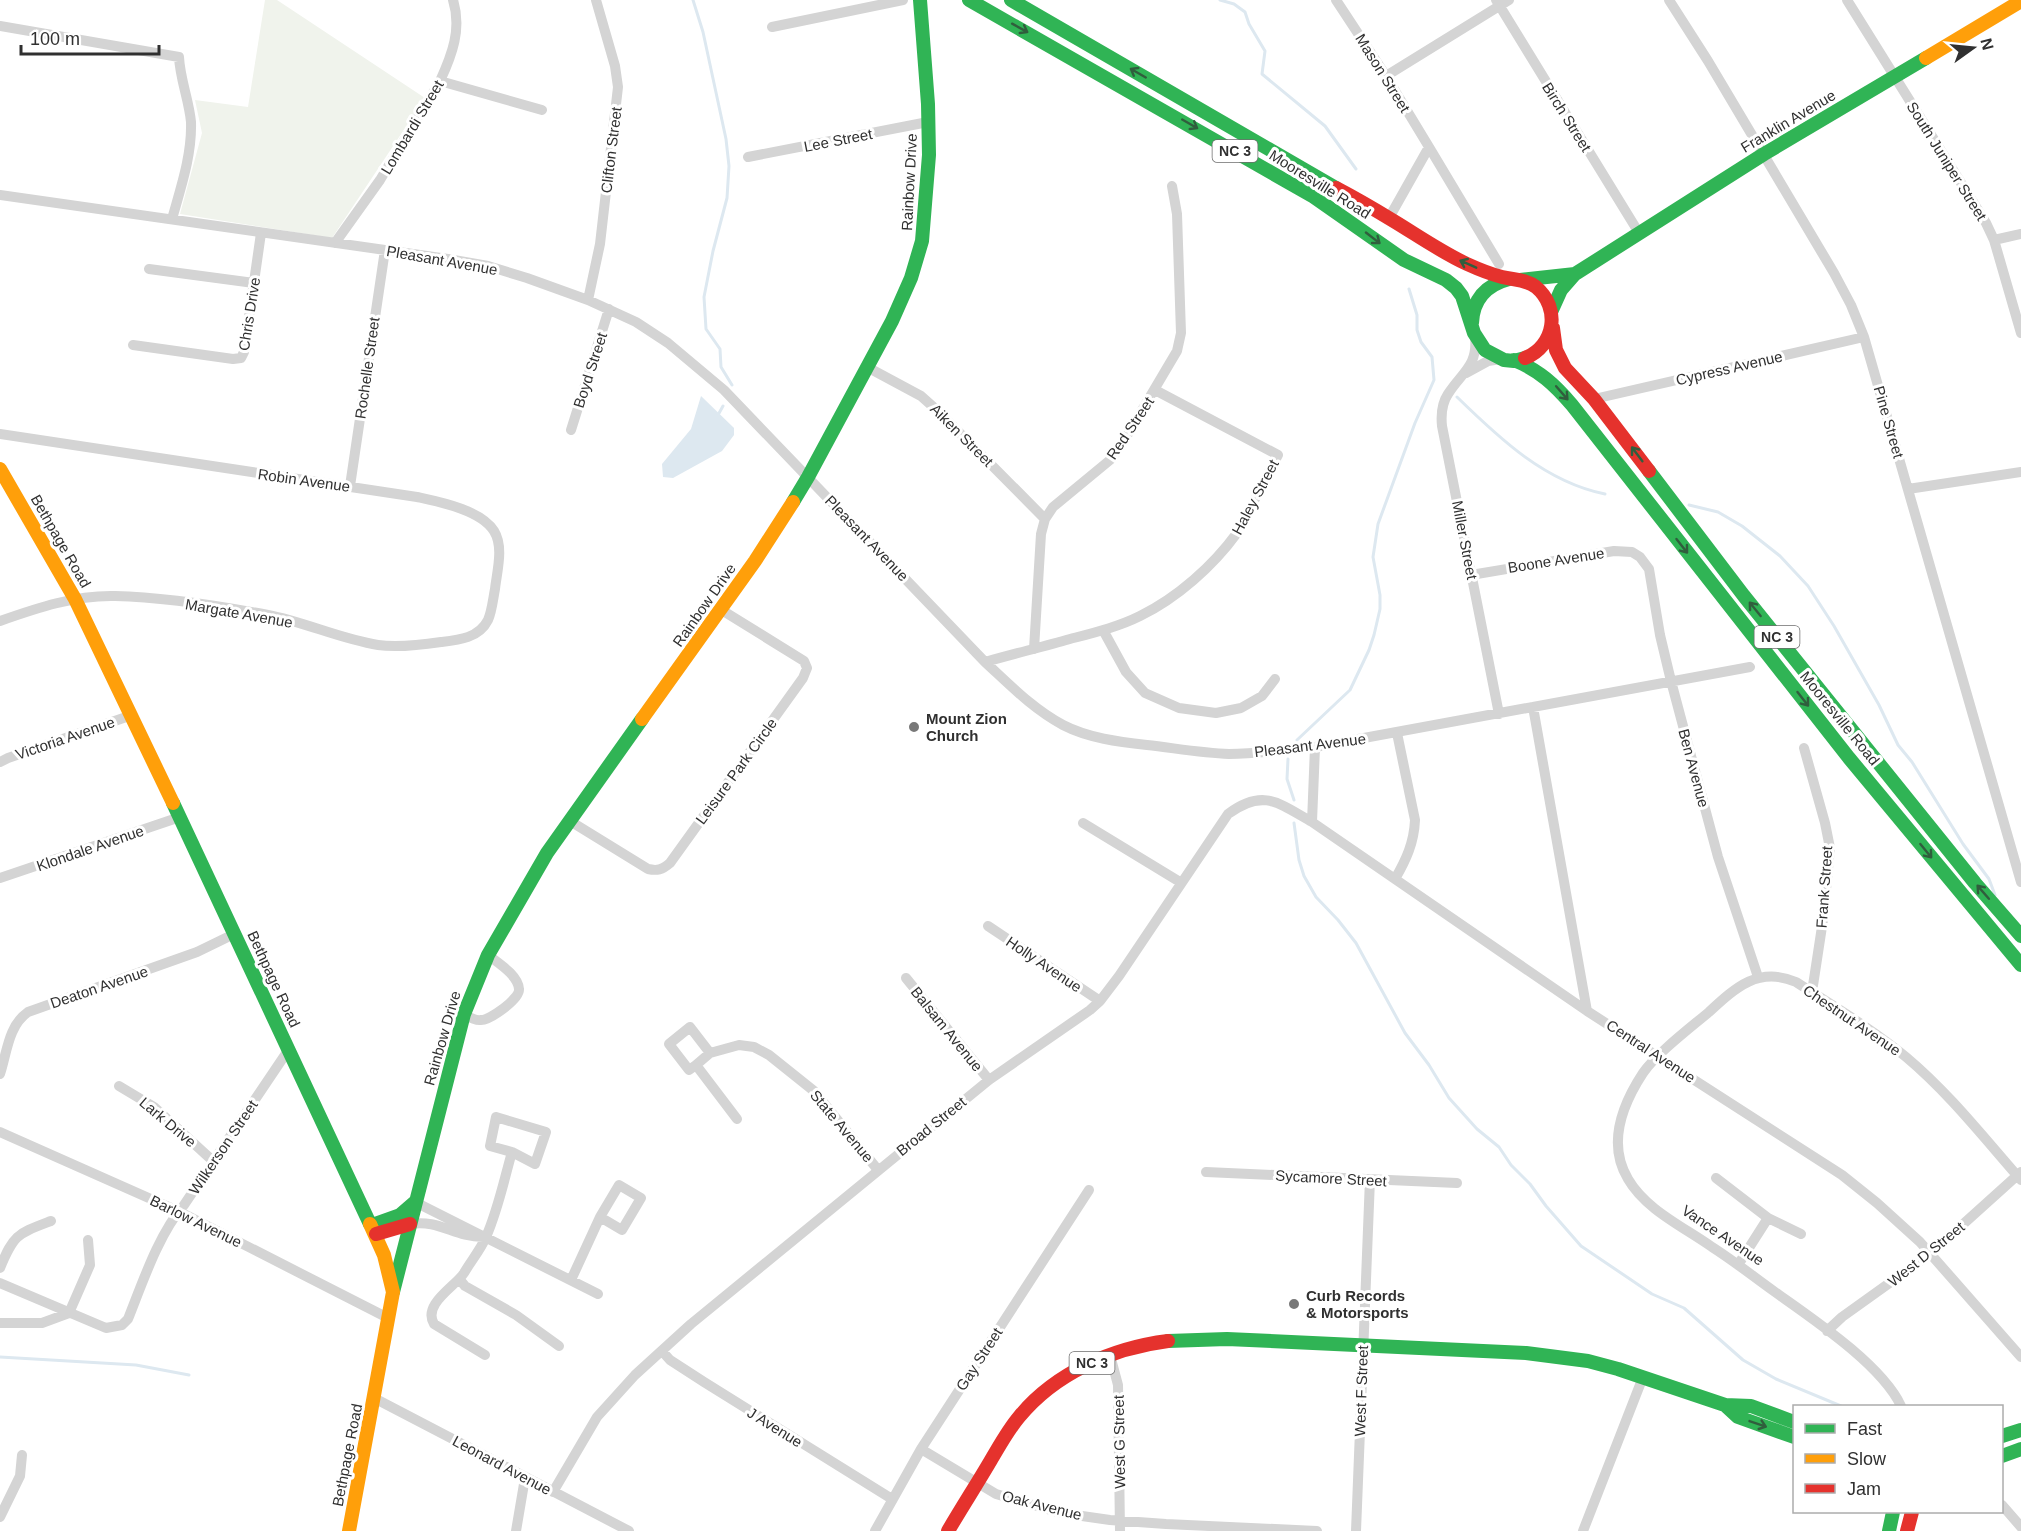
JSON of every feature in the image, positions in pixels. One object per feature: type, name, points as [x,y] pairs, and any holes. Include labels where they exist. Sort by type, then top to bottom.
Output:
[{"type":"main road","name":"Rainbow Drive","points":[[393,1292],[464,1014],[488,955],[547,853],[754,561],[808,477],[892,321],[911,278],[922,241],[928,167],[928,122],[921,0]]},
{"type":"main road","name":"Mooresville Road","points":[[969,0],[1194,126],[1333,209],[1409,263],[1452,285],[1461,295],[1474,333],[1486,351],[1529,366],[1547,376],[1830,732],[2021,965]]},
{"type":"main road","name":"Mooresville Road","points":[[1011,0],[1458,260],[1497,275],[1531,284],[1541,291],[1552,310],[1556,350],[1562,364],[1594,399],[1744,596],[1975,883],[2021,936]]},
{"type":"main road","name":"Franklin Avenue","points":[[1552,310],[1555,298],[1562,287],[1575,274],[1764,154],[2020,4]]},
{"type":"main road","name":"Franklin Avenue","points":[[1517,279],[1575,274]]},
{"type":"main road","points":[[1474,333],[1473,311],[1481,294],[1496,282],[1517,279]]},
{"type":"main road","points":[[1508,360],[1532,356],[1548,339],[1552,327]]},
{"type":"main road","name":"Bethpage Road","points":[[0,469],[75,599],[132,715],[374,1230],[390,1275],[393,1292],[349,1531]]},
{"type":"main road","points":[[374,1230],[400,1215],[416,1202]]},
{"type":"main road","points":[[374,1230],[410,1224]]},
{"type":"main road","name":"NC 3","points":[[948,1531],[1006,1432],[1027,1409],[1066,1377],[1110,1355],[1156,1342],[1183,1339],[1363,1345],[1544,1355],[1588,1361],[1725,1405],[1738,1417],[1793,1437]]},
{"type":"main road","name":"NC 3","points":[[1725,1405],[1747,1405],[1793,1422]]},
{"type":"main road","points":[[2003,1435],[2021,1430]]},
{"type":"main road","points":[[2003,1456],[2021,1449]]},
{"type":"main road","points":[[1889,1531],[1893,1513]]},
{"type":"main road","points":[[1907,1531],[1912,1513]]},
{"type":"street","name":"Lombardi Street","points":[[335,243],[380,180],[440,81],[456,35],[457,18],[453,0]]},
{"type":"street","name":"Clifton Street","points":[[588,300],[600,244],[618,87],[615,66],[596,0]]},
{"type":"street","points":[[772,27],[903,0]]},
{"type":"street","name":"Mason Street","points":[[1336,0],[1386,76],[1499,264]]},
{"type":"street","name":"Pine Street","points":[[1669,0],[1708,61],[1834,273],[1851,305],[1864,337],[2021,882]]},
{"type":"street","name":"South Juniper Street","points":[[1847,0],[1972,200],[1994,240],[2021,333]]},
{"type":"street","points":[[1386,76],[1501,2]]},
{"type":"street","name":"Birch Street","points":[[1501,2],[1529,56],[1639,233]]},
{"type":"street","points":[[0,26],[179,57],[190,120],[190,145],[172,219]]},
{"type":"street","points":[[440,81],[542,110]]},
{"type":"street","name":"Lee Street","points":[[748,157],[928,122]]},
{"type":"street","points":[[1389,218],[1429,147]]},
{"type":"street","name":"Red Street","points":[[1045,519],[1053,507],[1114,455],[1177,351],[1181,333],[1177,214],[1172,186]]},
{"type":"street","name":"Pleasant Avenue","points":[[0,195],[488,266],[588,300],[636,322],[712,379],[985,662],[1026,700],[1062,724],[1079,732],[1129,743],[1228,754],[1316,747],[1750,667]]},
{"type":"street","name":"Chris Drive","points":[[133,345],[241,358],[244,352],[261,233]]},
{"type":"street","points":[[1994,240],[2021,234]]},
{"type":"street","name":"Rochelle Street","points":[[350,486],[385,250]]},
{"type":"street","points":[[148,269],[254,284]]},
{"type":"street","name":"Boyd Street","points":[[571,430],[609,309]]},
{"type":"street","name":"Miller Street","points":[[1474,333],[1475,356],[1465,373],[1446,396],[1441,421],[1498,714]]},
{"type":"street","name":"Cypress Avenue","points":[[1594,399],[1864,337]]},
{"type":"street","name":"Miller Street","points":[[1465,373],[1488,361],[1508,360]]},
{"type":"street","name":"Aiken Street","points":[[867,367],[921,396],[1045,519]]},
{"type":"street","name":"Haley Street","points":[[985,662],[1103,630],[1139,616],[1161,604],[1192,580],[1228,545],[1246,517],[1278,455],[1155,390]]},
{"type":"street","name":"Robin Avenue","points":[[0,434],[417,497],[446,504],[475,515],[493,529],[499,545],[493,600],[488,620],[478,633]]},
{"type":"street","points":[[1908,489],[2021,472]]},
{"type":"street","points":[[1034,649],[1041,534],[1045,519]]},
{"type":"street","name":"Boone Avenue","points":[[1471,575],[1614,551],[1632,552],[1641,557]]},
{"type":"street","name":"Ben Avenue","points":[[1641,557],[1648,569],[1671,681],[1718,857],[1758,977]]},
{"type":"street","name":"Margate Avenue","points":[[0,621],[34,609],[75,599],[129,597],[280,617],[358,641],[379,645],[455,641],[478,633]]},
{"type":"street","name":"Leisure Park Circle","points":[[570,821],[648,869],[656,871],[663,869],[670,863],[803,678],[807,668],[804,661],[720,609]]},
{"type":"street","points":[[1103,630],[1126,672],[1144,693],[1179,708],[1216,713],[1241,708],[1262,696],[1275,679]]},
{"type":"street","points":[[1533,707],[1587,1011]]},
{"type":"street","name":"Victoria Avenue","points":[[0,762],[132,715]]},
{"type":"street","points":[[1395,879],[1408,857],[1415,820],[1397,733]]},
{"type":"street","points":[[1312,822],[1316,747]]},
{"type":"street","name":"Frank Street","points":[[1804,748],[1830,848],[1823,920],[1812,992]]},
{"type":"street","name":"Broad Street","points":[[553,1492],[597,1417],[635,1375],[691,1324],[989,1080],[1100,1001],[1222,820],[1238,806],[1251,800],[1267,799],[1281,804],[1312,822]]},
{"type":"street","name":"Klondale Avenue","points":[[0,878],[180,817]]},
{"type":"street","name":"Central Avenue","points":[[1312,822],[1587,1011],[1842,1174],[1877,1203],[1930,1254],[2021,1357]]},
{"type":"street","points":[[1083,823],[1180,882]]},
{"type":"street","name":"Holly Avenue","points":[[988,926],[1100,1001]]},
{"type":"street","name":"Deaton Avenue","points":[[0,1074],[12,1032],[20,1018],[28,1012],[196,952],[234,934]]},
{"type":"street","points":[[464,1014],[474,1019],[487,1019],[516,998],[519,990],[516,980],[488,955]]},
{"type":"street","name":"Chestnut Avenue","points":[[1758,977],[1767,975],[1786,978],[1812,992],[1884,1039],[1953,1101],[2020,1176]]},
{"type":"street","points":[[1659,1057],[1722,1000],[1739,987],[1758,977]]},
{"type":"street","name":"Balsam Avenue","points":[[906,978],[989,1080]]},
{"type":"street","points":[[710,1053],[690,1027],[669,1044],[689,1070],[696,1065],[737,1119]]},
{"type":"street","name":"State Avenue","points":[[696,1065],[710,1053],[739,1045],[754,1047],[769,1055],[814,1091],[878,1170]]},
{"type":"street","name":"Wilkerson Street","points":[[0,1283],[105,1328],[122,1325],[128,1319],[174,1216],[289,1048]]},
{"type":"street","name":"Vance Avenue","points":[[1659,1057],[1644,1071],[1628,1098],[1620,1119],[1618,1150],[1622,1167],[1632,1185],[1645,1200],[1668,1218],[1738,1265],[1827,1331],[1878,1373],[1894,1393],[1900,1405]]},
{"type":"street","name":"Lark Drive","points":[[119,1086],[154,1107],[213,1161]]},
{"type":"street","points":[[496,1117],[546,1131],[535,1164],[512,1152],[490,1146],[496,1117]]},
{"type":"street","name":"Barlow Avenue","points":[[0,1132],[178,1211],[388,1318]]},
{"type":"street","points":[[485,1355],[434,1324],[431,1319],[432,1312],[443,1292],[460,1280],[486,1238],[512,1152]]},
{"type":"street","name":"Sycamore Street","points":[[1206,1172],[1457,1183]]},
{"type":"street","name":"West D Street","points":[[1827,1331],[1842,1317],[1930,1254],[2020,1176]]},
{"type":"street","points":[[1716,1178],[1768,1218],[1801,1234]]},
{"type":"street","name":"West F Street","points":[[1356,1531],[1370,1179]]},
{"type":"street","name":"Gay Street","points":[[874,1531],[921,1449],[1089,1190]]},
{"type":"street","points":[[416,1202],[598,1294]]},
{"type":"street","points":[[571,1280],[600,1217]]},
{"type":"street","points":[[1738,1265],[1768,1218]]},
{"type":"street","points":[[0,1269],[10,1244],[16,1237],[24,1231],[51,1221]]},
{"type":"street","points":[[410,1224],[429,1222],[469,1237],[486,1238]]},
{"type":"street","points":[[0,1323],[42,1323],[69,1313],[90,1265],[88,1240]]},
{"type":"street","points":[[460,1280],[465,1286],[516,1315],[559,1346]]},
{"type":"street","name":"J Avenue","points":[[662,1351],[670,1360],[704,1382],[892,1499]]},
{"type":"street","name":"West G Street","points":[[1110,1355],[1118,1385],[1120,1526]]},
{"type":"street","points":[[1583,1531],[1643,1377]]},
{"type":"street","name":"Leonard Avenue","points":[[374,1398],[629,1531]]},
{"type":"street","name":"Oak Avenue","points":[[921,1449],[996,1494],[1061,1513],[1120,1526],[1317,1531]]},
{"type":"street","points":[[0,1517],[20,1476],[22,1455]]},
{"type":"street","points":[[516,1531],[525,1478]]},
{"type":"street","points":[[2003,1507],[2021,1527]]},
{"type":"shaded area","points":[[265,0],[277,0],[425,98],[332,238],[180,214],[202,133],[195,100],[248,107]]},
{"type":"shaded area","points":[[701,396],[734,428],[734,435],[722,451],[673,478],[663,477],[662,464],[691,429]]},
{"type":"waterway","points":[[693,0],[703,32],[726,139],[729,166],[727,198],[704,297],[706,329],[720,349],[721,367],[732,385]]},
{"type":"waterway","points":[[1220,0],[1234,4],[1245,12],[1249,24],[1265,51],[1262,74],[1325,126],[1356,169]]},
{"type":"waterway","points":[[1297,740],[1350,690],[1374,635],[1380,609],[1380,595],[1373,557],[1378,524],[1415,423],[1434,380],[1432,357],[1421,342],[1417,330],[1417,315],[1409,289]]},
{"type":"waterway","points":[[1457,397],[1506,443],[1543,469],[1562,480],[1605,494]]},
{"type":"waterway","points":[[718,415],[723,406]]},
{"type":"waterway","points":[[1689,505],[1718,512],[1742,526],[1780,556],[1808,586],[1834,626],[1879,705],[1898,745],[1912,762],[1963,844],[1989,879],[1995,895]]},
{"type":"waterway","points":[[1288,759],[1287,779],[1294,800]]},
{"type":"waterway","points":[[1294,823],[1299,860],[1304,876],[1316,897],[1356,943],[1405,1033],[1429,1065],[1449,1098],[1477,1129],[1499,1147],[1511,1165],[1530,1184],[1581,1246],[1652,1294],[1684,1308],[1743,1360],[1776,1379],[1839,1405]]},
{"type":"waterway","points":[[0,1357],[136,1365],[189,1375]]},
{"type":"traffic: fast","points":[[793,502],[892,321],[911,278],[922,241],[929,155],[928,104],[920,0]]},
{"type":"traffic: fast","points":[[969,0],[1314,197],[1404,260],[1446,280],[1462,296],[1474,333],[1485,350],[1504,360],[1514,361],[1525,358]]},
{"type":"traffic: fast","points":[[1011,0],[1336,188]]},
{"type":"traffic: fast","points":[[1552,310],[1561,290],[1575,274],[1764,154],[1926,58]]},
{"type":"traffic: fast","points":[[1520,280],[1575,274]]},
{"type":"traffic: fast","points":[[1472,323],[1475,307],[1482,294],[1494,285],[1509,279]]},
{"type":"traffic: fast","points":[[1514,360],[1531,368],[1546,379],[1572,405],[1849,758],[2021,965]]},
{"type":"traffic: fast","points":[[1649,471],[1744,596],[1975,883],[2021,936]]},
{"type":"traffic: fast","points":[[393,1292],[464,1014],[488,955],[547,853],[642,719]]},
{"type":"traffic: fast","points":[[173,803],[370,1224]]},
{"type":"traffic: fast","points":[[372,1225],[400,1215],[415,1202]]},
{"type":"traffic: fast","points":[[1168,1341],[1227,1339],[1526,1353],[1588,1361],[1725,1405],[1751,1406],[1793,1422]]},
{"type":"traffic: fast","points":[[1725,1405],[1738,1417],[1793,1437]]},
{"type":"traffic: fast","points":[[2003,1436],[2021,1430]]},
{"type":"traffic: fast","points":[[2003,1456],[2021,1449]]},
{"type":"traffic: fast","points":[[1889,1531],[1893,1513]]},
{"type":"traffic: slow","points":[[1926,58],[2021,1]]},
{"type":"traffic: slow","points":[[0,469],[75,599],[173,803]]},
{"type":"traffic: slow","points":[[642,719],[755,561],[793,502]]},
{"type":"traffic: slow","points":[[349,1531],[393,1292],[384,1255],[370,1224]]},
{"type":"traffic: jam","points":[[1336,188],[1471,266],[1502,277],[1524,281],[1536,287],[1549,305],[1551,326],[1543,345],[1525,358]]},
{"type":"traffic: jam","points":[[1553,328],[1556,350],[1565,368],[1594,399],[1649,471]]},
{"type":"traffic: jam","points":[[376,1234],[410,1224]]},
{"type":"traffic: jam","points":[[948,1531],[1008,1432],[1033,1401],[1067,1375],[1086,1365],[1126,1350],[1168,1341]]},
{"type":"traffic: jam","points":[[1907,1531],[1912,1513]]},
{"type":"place","name":"Mount Zion Church","points":[[914,727]]},
{"type":"place","name":"Curb Records & Motorsports","points":[[1294,1304]]}]
